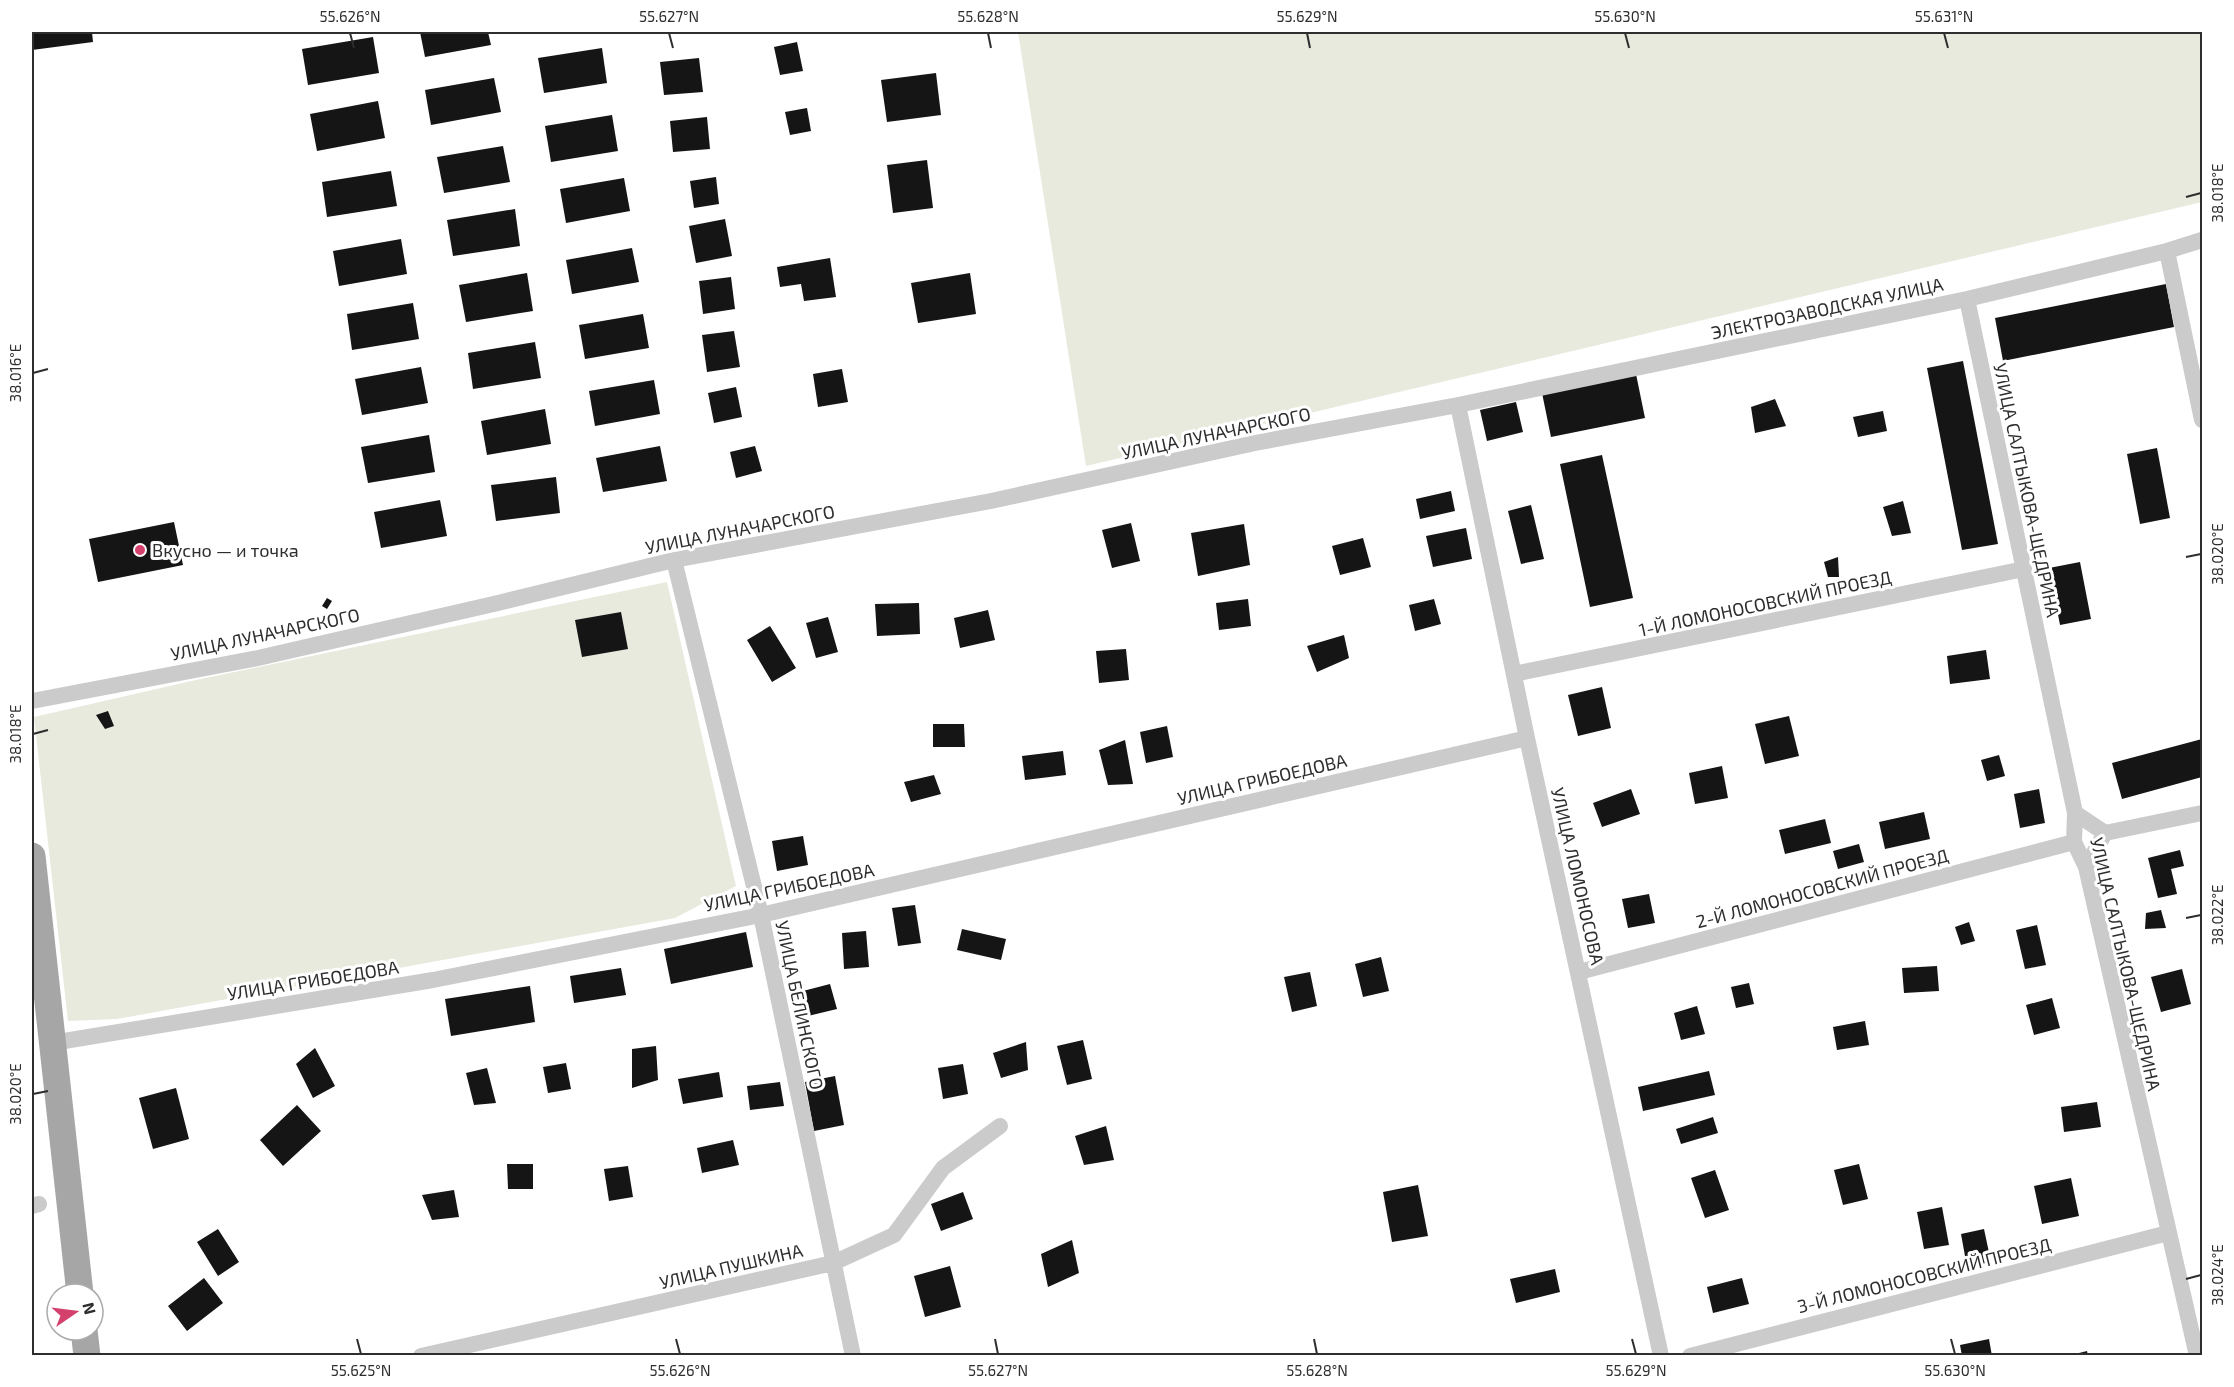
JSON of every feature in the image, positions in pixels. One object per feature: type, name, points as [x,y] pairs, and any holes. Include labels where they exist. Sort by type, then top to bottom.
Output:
[{"type":"main road","points":[[32,856],[79,1282]]},
{"type":"street","name":"ЭЛЕКТРОЗАВОДСКАЯ УЛИЦА","points":[[1458,405],[1967,299],[2167,251],[2202,240]]},
{"type":"street","points":[[2167,251],[2202,420]]},
{"type":"street","name":"УЛИЦА САЛТЫКОВА-ЩЕДРИНА","points":[[1967,299],[2075,813],[2074,842],[2086,867],[2197,1356]]},
{"type":"street","name":"УЛИЦА ЛУНАЧАРСКОГО","points":[[32,701],[258,658],[674,560],[991,501],[1255,442],[1458,405]]},
{"type":"street","name":"УЛИЦА ЛОМОНОСОВА","points":[[1458,405],[1527,738],[1661,1356]]},
{"type":"street","name":"УЛИЦА БЕЛИНСКОГО","points":[[674,560],[761,915],[853,1356]]},
{"type":"street","name":"1-Й ЛОМОНОСОВСКИЙ ПРОЕЗД","points":[[1514,674],[2024,569]]},
{"type":"street","name":"УЛИЦА ГРИБОЕДОВА","points":[[52,1043],[434,980],[761,915],[1527,738]]},
{"type":"street","points":[[2075,813],[2105,833],[2202,813]]},
{"type":"street","points":[[2086,867],[2105,833]]},
{"type":"street","name":"2-Й ЛОМОНОСОВСКИЙ ПРОЕЗД","points":[[1579,972],[2074,842]]},
{"type":"street","name":"УЛИЦА ПУШКИНА","points":[[421,1356],[833,1263],[894,1235],[943,1168],[1000,1126]]},
{"type":"street","name":"3-Й ЛОМОНОСОВСКИЙ ПРОЕЗД","points":[[1690,1356],[2168,1233]]},
{"type":"shaded area","points":[[1018,32],[2202,32],[2202,202],[1086,466]]},
{"type":"shaded area","points":[[667,582],[736,886],[675,918],[117,1019],[68,1021],[34,717],[196,680]]},
{"type":"building","points":[[32,32],[92,32],[93,42],[32,50]]},
{"type":"building","points":[[420,32],[488,32],[491,45],[425,57]]},
{"type":"building","points":[[373,37],[379,73],[308,85],[302,49]]},
{"type":"building","points":[[797,42],[803,71],[780,75],[774,47]]},
{"type":"building","points":[[602,48],[607,83],[544,93],[538,58]]},
{"type":"building","points":[[699,58],[703,92],[664,95],[660,62]]},
{"type":"building","points":[[936,73],[941,115],[887,122],[881,80]]},
{"type":"building","points":[[494,78],[501,112],[431,125],[425,90]]},
{"type":"building","points":[[378,101],[385,138],[317,151],[310,114]]},
{"type":"building","points":[[807,108],[811,131],[790,135],[785,112]]},
{"type":"building","points":[[612,115],[618,151],[551,162],[545,126]]},
{"type":"building","points":[[707,117],[710,149],[673,152],[670,121]]},
{"type":"building","points":[[503,146],[510,182],[444,193],[437,157]]},
{"type":"building","points":[[927,160],[933,208],[893,213],[887,165]]},
{"type":"building","points":[[391,171],[397,206],[327,217],[322,182]]},
{"type":"building","points":[[716,177],[719,204],[694,208],[690,181]]},
{"type":"building","points":[[624,178],[630,211],[566,223],[560,189]]},
{"type":"building","points":[[515,209],[520,246],[453,256],[447,220]]},
{"type":"building","points":[[725,219],[732,256],[696,263],[689,226]]},
{"type":"building","points":[[401,239],[407,274],[339,286],[333,251]]},
{"type":"building","points":[[632,248],[639,282],[572,294],[566,260]]},
{"type":"building","points":[[830,258],[836,297],[804,301],[801,284],[780,287],[777,267]]},
{"type":"building","points":[[527,273],[533,311],[466,322],[459,285]]},
{"type":"building","points":[[970,273],[976,314],[918,323],[911,283]]},
{"type":"building","points":[[731,277],[735,309],[703,314],[699,281]]},
{"type":"building","points":[[2166,284],[2174,327],[2003,361],[1995,318]]},
{"type":"building","points":[[413,303],[419,339],[352,350],[347,314]]},
{"type":"building","points":[[643,314],[649,348],[585,359],[579,325]]},
{"type":"building","points":[[734,331],[740,367],[707,372],[702,335]]},
{"type":"building","points":[[535,342],[541,378],[473,389],[468,353]]},
{"type":"building","points":[[1963,361],[1998,544],[1962,550],[1927,368]]},
{"type":"building","points":[[421,367],[428,403],[362,415],[355,379]]},
{"type":"building","points":[[842,369],[848,402],[818,407],[813,374]]},
{"type":"building","points":[[1636,374],[1645,418],[1551,437],[1542,393]]},
{"type":"building","points":[[654,380],[660,414],[595,426],[589,391]]},
{"type":"building","points":[[736,387],[742,417],[714,423],[708,393]]},
{"type":"building","points":[[1775,399],[1786,426],[1755,433],[1751,407]]},
{"type":"building","points":[[1516,402],[1523,432],[1487,441],[1480,410]]},
{"type":"building","points":[[545,409],[551,444],[487,455],[481,421]]},
{"type":"building","points":[[1883,411],[1887,431],[1858,437],[1853,417]]},
{"type":"building","points":[[429,435],[435,472],[368,483],[361,447]]},
{"type":"building","points":[[660,446],[667,481],[603,492],[596,458]]},
{"type":"building","points":[[755,446],[762,471],[736,478],[730,452]]},
{"type":"building","points":[[2157,448],[2170,518],[2140,524],[2127,454]]},
{"type":"building","points":[[1602,455],[1633,598],[1590,607],[1560,464]]},
{"type":"building","points":[[556,477],[560,513],[496,521],[491,485]]},
{"type":"building","points":[[1451,491],[1455,511],[1420,519],[1416,499]]},
{"type":"building","points":[[440,500],[447,536],[381,548],[374,512]]},
{"type":"building","points":[[1903,501],[1911,533],[1892,536],[1883,507]]},
{"type":"building","points":[[1531,505],[1544,559],[1521,564],[1508,511]]},
{"type":"building","points":[[174,522],[183,565],[98,582],[89,539]]},
{"type":"building","points":[[1131,523],[1140,561],[1112,568],[1102,530]]},
{"type":"building","points":[[1244,524],[1250,565],[1198,576],[1191,533]]},
{"type":"building","points":[[1466,528],[1472,559],[1433,567],[1426,536]]},
{"type":"building","points":[[1363,538],[1371,567],[1340,575],[1332,546]]},
{"type":"building","points":[[1838,557],[1839,577],[1828,577],[1824,562]]},
{"type":"building","points":[[2080,562],[2091,619],[2060,625],[2049,568]]},
{"type":"building","points":[[327,598],[332,601],[327,609],[322,606]]},
{"type":"building","points":[[1248,599],[1251,626],[1219,630],[1216,603]]},
{"type":"building","points":[[1434,599],[1441,624],[1415,631],[1409,605]]},
{"type":"building","points":[[919,603],[920,634],[877,636],[875,604]]},
{"type":"building","points":[[988,610],[995,640],[960,648],[954,618]]},
{"type":"building","points":[[621,612],[628,649],[582,657],[575,620]]},
{"type":"building","points":[[828,617],[838,652],[816,658],[806,623]]},
{"type":"building","points":[[770,626],[796,668],[772,682],[747,640]]},
{"type":"building","points":[[1344,635],[1349,658],[1317,672],[1307,646]]},
{"type":"building","points":[[1126,649],[1129,680],[1099,683],[1096,651]]},
{"type":"building","points":[[1986,650],[1990,679],[1950,684],[1947,656]]},
{"type":"building","points":[[1602,687],[1611,728],[1578,736],[1568,695]]},
{"type":"building","points":[[108,711],[114,726],[105,729],[96,715]]},
{"type":"building","points":[[1789,716],[1799,756],[1765,764],[1755,724]]},
{"type":"building","points":[[933,724],[964,724],[965,747],[933,747]]},
{"type":"building","points":[[1167,726],[1173,757],[1146,763],[1140,732]]},
{"type":"building","points":[[2202,739],[2202,777],[2122,799],[2112,763]]},
{"type":"building","points":[[1125,740],[1133,784],[1108,785],[1099,750]]},
{"type":"building","points":[[1063,751],[1066,775],[1025,780],[1022,756]]},
{"type":"building","points":[[1999,755],[2005,776],[1987,781],[1981,760]]},
{"type":"building","points":[[1722,766],[1728,798],[1695,804],[1689,773]]},
{"type":"building","points":[[934,775],[941,794],[911,802],[904,782]]},
{"type":"building","points":[[1631,789],[1640,814],[1602,827],[1593,803]]},
{"type":"building","points":[[2039,789],[2045,823],[2020,828],[2014,794]]},
{"type":"building","points":[[1924,812],[1930,839],[1885,849],[1879,822]]},
{"type":"building","points":[[1825,819],[1831,843],[1785,854],[1779,830]]},
{"type":"building","points":[[803,836],[808,865],[777,871],[772,841]]},
{"type":"building","points":[[1859,844],[1864,862],[1838,869],[1833,851]]},
{"type":"building","points":[[2180,850],[2184,866],[2171,869],[2177,894],[2158,898],[2148,858]]},
{"type":"building","points":[[1649,894],[1655,923],[1628,928],[1622,899]]},
{"type":"building","points":[[915,905],[921,943],[898,946],[892,908]]},
{"type":"building","points":[[2161,910],[2166,928],[2145,929],[2146,913]]},
{"type":"building","points":[[1969,922],[1975,941],[1961,945],[1955,927]]},
{"type":"building","points":[[2037,925],[2046,965],[2025,969],[2016,930]]},
{"type":"building","points":[[962,929],[1006,939],[1001,960],[957,950]]},
{"type":"building","points":[[866,931],[869,967],[844,969],[842,933]]},
{"type":"building","points":[[746,932],[753,967],[671,984],[664,949]]},
{"type":"building","points":[[1381,957],[1389,991],[1363,997],[1355,964]]},
{"type":"building","points":[[1937,966],[1939,991],[1904,993],[1902,968]]},
{"type":"building","points":[[621,968],[626,995],[574,1003],[570,976]]},
{"type":"building","points":[[2182,969],[2191,1004],[2161,1012],[2151,977]]},
{"type":"building","points":[[1310,972],[1317,1006],[1292,1012],[1284,977]]},
{"type":"building","points":[[1749,983],[1754,1004],[1736,1008],[1731,987]]},
{"type":"building","points":[[830,984],[837,1009],[808,1016],[803,991]]},
{"type":"building","points":[[530,986],[535,1022],[451,1036],[445,999]]},
{"type":"building","points":[[2052,998],[2060,1028],[2034,1035],[2026,1005]]},
{"type":"building","points":[[1697,1006],[1705,1034],[1681,1040],[1674,1013]]},
{"type":"building","points":[[1865,1021],[1869,1045],[1837,1050],[1833,1027]]},
{"type":"building","points":[[1083,1040],[1092,1079],[1067,1085],[1057,1046]]},
{"type":"building","points":[[1026,1042],[1028,1070],[1001,1078],[993,1053]]},
{"type":"building","points":[[656,1046],[658,1080],[632,1088],[632,1049]]},
{"type":"building","points":[[315,1048],[335,1086],[313,1098],[296,1064]]},
{"type":"building","points":[[566,1063],[571,1089],[548,1093],[543,1067]]},
{"type":"building","points":[[963,1064],[968,1094],[943,1099],[938,1068]]},
{"type":"building","points":[[487,1068],[496,1103],[474,1105],[466,1073]]},
{"type":"building","points":[[1709,1071],[1715,1095],[1643,1111],[1638,1087]]},
{"type":"building","points":[[719,1072],[723,1097],[683,1104],[678,1079]]},
{"type":"building","points":[[835,1076],[844,1125],[814,1131],[805,1082]]},
{"type":"building","points":[[780,1082],[784,1106],[750,1110],[747,1086]]},
{"type":"building","points":[[176,1088],[189,1139],[153,1149],[139,1098]]},
{"type":"building","points":[[2097,1102],[2101,1127],[2064,1132],[2061,1107]]},
{"type":"building","points":[[297,1105],[321,1131],[283,1166],[260,1140]]},
{"type":"building","points":[[1713,1117],[1718,1133],[1681,1144],[1676,1129]]},
{"type":"building","points":[[1106,1126],[1114,1160],[1084,1165],[1075,1136]]},
{"type":"building","points":[[733,1140],[739,1165],[702,1173],[697,1148]]},
{"type":"building","points":[[507,1164],[533,1164],[533,1189],[508,1189]]},
{"type":"building","points":[[1859,1164],[1868,1199],[1843,1205],[1834,1170]]},
{"type":"building","points":[[628,1166],[633,1197],[609,1201],[604,1169]]},
{"type":"building","points":[[1715,1170],[1729,1210],[1705,1218],[1691,1178]]},
{"type":"building","points":[[2071,1178],[2079,1216],[2042,1224],[2034,1186]]},
{"type":"building","points":[[1418,1185],[1428,1236],[1392,1242],[1383,1192]]},
{"type":"building","points":[[454,1190],[459,1217],[432,1220],[422,1195]]},
{"type":"building","points":[[963,1192],[973,1219],[941,1231],[931,1204]]},
{"type":"building","points":[[1942,1207],[1949,1245],[1924,1249],[1917,1212]]},
{"type":"building","points":[[218,1229],[239,1262],[218,1276],[197,1242]]},
{"type":"building","points":[[1984,1229],[1991,1262],[1967,1267],[1961,1234]]},
{"type":"building","points":[[1072,1240],[1079,1273],[1048,1287],[1041,1254]]},
{"type":"building","points":[[950,1266],[961,1307],[925,1317],[914,1276]]},
{"type":"building","points":[[1555,1269],[1560,1292],[1516,1303],[1510,1279]]},
{"type":"building","points":[[204,1278],[223,1303],[187,1331],[168,1306]]},
{"type":"building","points":[[1742,1278],[1749,1304],[1713,1313],[1707,1287]]},
{"type":"building","points":[[1989,1339],[1992,1356],[1962,1356],[1960,1345]]},
{"type":"building","points":[[2087,1351],[2088,1356],[2071,1356],[2071,1355]]},
{"type":"place","name":"Вкусно — и точка","points":[[140,550]]}]
